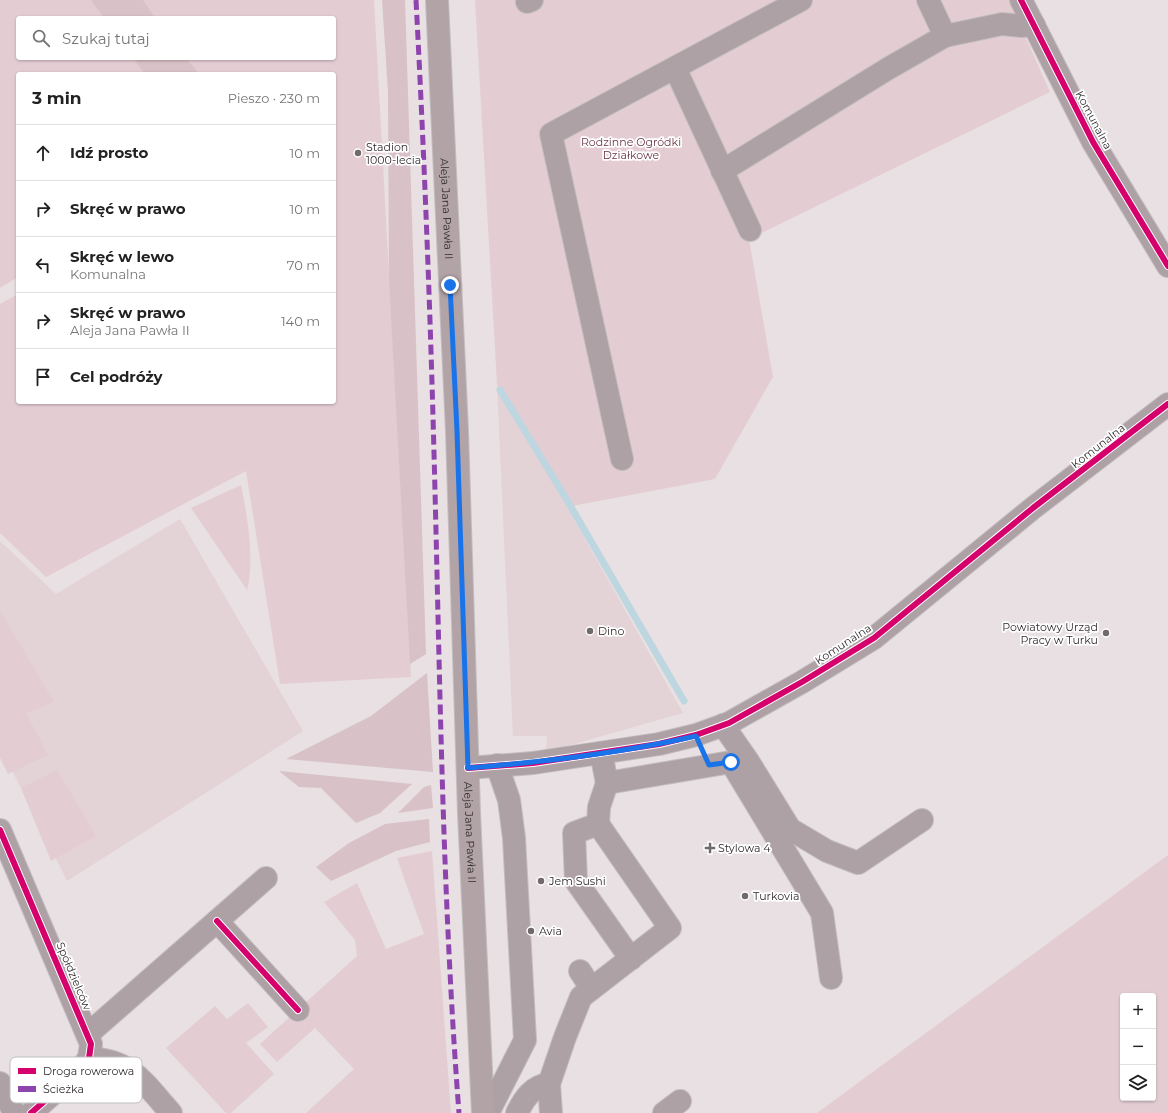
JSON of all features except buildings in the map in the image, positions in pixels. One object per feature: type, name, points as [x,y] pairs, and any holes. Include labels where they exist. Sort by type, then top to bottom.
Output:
[{"type":"main road","name":"Aleja Jana Pawła II","points":[[436,0],[457,431],[468,768],[484,1113]]},
{"type":"street","points":[[622,459],[551,134],[801,0]]},
{"type":"street","points":[[928,0],[945,36]]},
{"type":"street","name":"Komunalna","points":[[1021,0],[1093,142],[1168,266]]},
{"type":"street","points":[[722,171],[889,68],[945,36],[1002,24],[1021,26],[1034,25]]},
{"type":"street","points":[[675,68],[750,230]]},
{"type":"street","name":"Komunalna","points":[[468,768],[601,753],[658,744],[696,736],[723,725],[802,682],[874,638],[1033,508],[1168,404]]},
{"type":"street","points":[[723,725],[748,761],[790,829],[827,851],[858,863],[922,820]]},
{"type":"street","points":[[696,736],[709,765]]},
{"type":"street","points":[[551,1113],[549,1084],[565,1037],[581,997],[585,980],[631,959],[670,928],[598,824],[599,807],[607,783],[601,753]]},
{"type":"street","points":[[607,783],[731,762],[822,913],[831,978]]},
{"type":"street","points":[[488,1113],[525,1040],[514,838],[509,800],[497,765]]},
{"type":"street","points":[[598,824],[574,833],[576,881],[631,959]]},
{"type":"street","name":"Spółdzielców","points":[[0,830],[88,1034],[91,1044],[88,1057]]},
{"type":"street","name":"Spółdzielców","points":[[88,1034],[266,878]]},
{"type":"street","points":[[217,921],[298,1010]]},
{"type":"street","points":[[142,1081],[171,1113]]},
{"type":"street","points":[[0,1083],[14,1113]]},
{"type":"street","points":[[517,1113],[525,1098],[540,1085],[549,1084]]},
{"type":"street","points":[[31,1113],[42,1103]]},
{"type":"shaded area","points":[[91,0],[143,0],[154,16],[103,16]]},
{"type":"shaded area","points":[[382,0],[405,0],[426,654],[410,664],[389,281],[388,92]]},
{"type":"shaded area","points":[[134,60],[188,60],[197,72],[144,72]]},
{"type":"shaded area","points":[[497,384],[683,713],[546,752],[547,736],[513,736]]},
{"type":"shaded area","points":[[180,519],[303,731],[67,881],[0,746],[0,541],[56,594]]},
{"type":"shaded area","points":[[427,673],[433,772],[286,759],[371,716]]},
{"type":"shaded area","points":[[279,771],[412,784],[380,813],[356,823],[321,788],[299,787]]},
{"type":"shaded area","points":[[431,785],[433,808],[398,813],[424,787]]},
{"type":"shaded area","points":[[429,819],[430,842],[396,851],[331,881],[316,867],[349,843],[385,824]]},
{"type":"green space","points":[[0,0],[374,0],[411,677],[280,684],[246,471],[46,577],[0,533],[0,304],[16,295],[16,404],[336,404],[336,72],[16,72],[16,278],[0,288]]},
{"type":"green space","name":"Rodzinne Ogródki Działkowe","points":[[475,0],[1009,0],[1050,92],[749,239],[773,377],[715,479],[567,507],[497,384]]},
{"type":"green space","points":[[241,485],[248,523],[250,552],[247,590],[191,508]]},
{"type":"green space","points":[[0,611],[54,702],[26,713],[48,755],[8,774],[0,758]]},
{"type":"green space","points":[[57,770],[96,836],[51,861],[21,788]]},
{"type":"green space","points":[[432,851],[451,1113],[306,1113],[354,1069],[315,1028],[277,1062],[260,1044],[357,956],[355,940],[324,902],[357,883],[386,949],[424,934],[397,858]]},
{"type":"green space","points":[[1168,855],[1168,1113],[817,1113]]},
{"type":"green space","points":[[248,1003],[268,1027],[246,1043],[274,1074],[231,1113],[226,1113],[166,1048],[215,1006],[227,1019]]},
{"type":"waterway","points":[[500,390],[564,495],[684,701]]},
{"type":"marked path","points":[[416,0],[431,340],[445,866],[453,1030],[459,1113]]},
{"type":"cycle path","points":[[1021,0],[1093,142],[1168,266]]},
{"type":"cycle path","points":[[468,768],[533,763],[659,744],[696,735],[729,723],[802,682],[874,638],[1033,508],[1168,404]]},
{"type":"cycle path","points":[[0,830],[91,1044],[89,1057]]},
{"type":"cycle path","points":[[217,921],[298,1010]]},
{"type":"cycle path","points":[[31,1113],[42,1103]]},
{"type":"place","name":"Stadion 1000-lecia","points":[[358,153]]},
{"type":"place","name":"Dino","points":[[590,631]]},
{"type":"place","name":"Powiatowy Urząd Pracy w Turku","points":[[1106,633]]},
{"type":"place","name":"Stylowa 4","points":[[710,848]]},
{"type":"place","name":"Jem Sushi","points":[[541,881]]},
{"type":"place","name":"Turkovia","points":[[745,896]]},
{"type":"place","name":"Avia","points":[[531,931]]},
{"type":"route","points":[[450,285],[457,431],[468,768],[533,762],[601,753],[696,736],[709,765],[731,762]]}]
